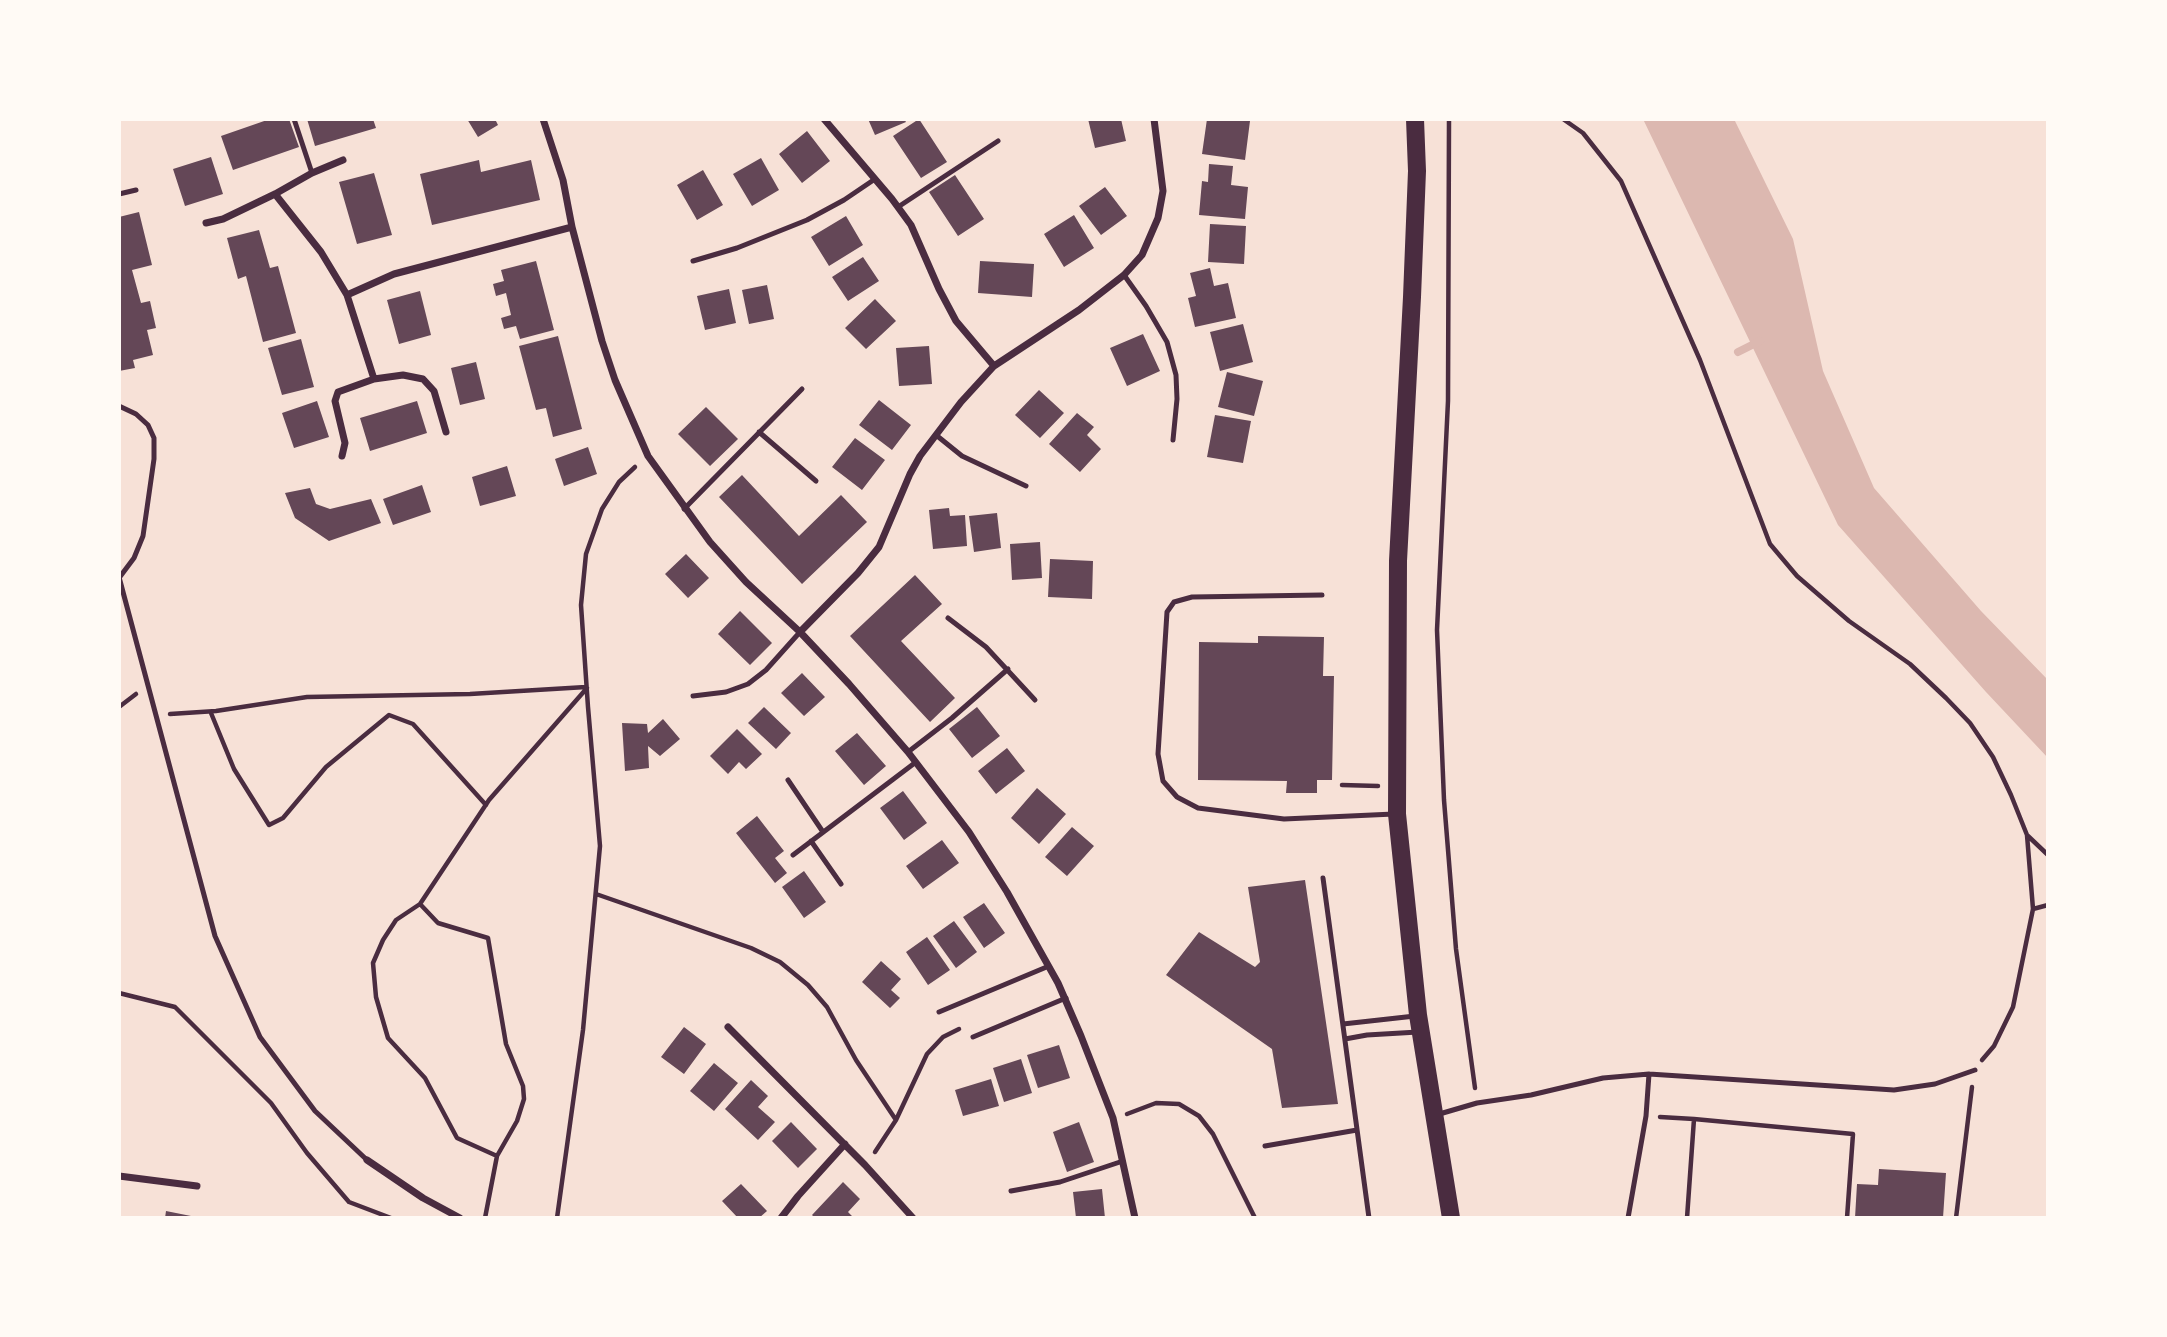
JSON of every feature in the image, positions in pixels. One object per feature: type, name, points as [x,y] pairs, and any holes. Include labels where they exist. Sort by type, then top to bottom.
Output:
[{"type":"main road","points":[[1415,119],[1417,171],[1413,285],[1398,561],[1396,786],[1419,1023],[1451,1218]]},
{"type":"street","points":[[543,119],[564,180],[572,227],[602,341],[615,380],[648,456],[710,542],[746,582],[800,632],[908,752],[975,842],[1007,892],[1066,999],[1113,1118],[1135,1218]]},
{"type":"street","points":[[824,119],[898,207],[916,234],[956,321],[994,366]]},
{"type":"street","points":[[800,632],[858,573],[879,547],[910,474],[961,402],[994,366],[1079,310],[1124,275],[1142,255],[1158,218],[1163,191],[1154,119]]},
{"type":"street","points":[[206,223],[223,219],[343,160]]},
{"type":"street","points":[[275,194],[321,252],[347,295],[374,379]]},
{"type":"street","points":[[347,295],[394,274],[572,227]]},
{"type":"street","points":[[342,456],[345,443],[335,401],[338,392],[374,379],[403,375],[423,379],[434,391],[446,432]]},
{"type":"street","points":[[728,1027],[845,1144],[913,1218]]},
{"type":"street","points":[[781,1218],[797,1196],[845,1144]]},
{"type":"street","points":[[367,1160],[423,1198],[460,1218]]},
{"type":"street","points":[[119,1176],[197,1186]]},
{"type":"lane","points":[[295,119],[312,173]]},
{"type":"lane","points":[[898,207],[998,141]]},
{"type":"lane","points":[[693,261],[737,248],[807,220],[875,179]]},
{"type":"lane","points":[[119,194],[136,191]]},
{"type":"lane","points":[[1124,275],[1167,342],[1176,375],[1177,399],[1173,440]]},
{"type":"lane","points":[[684,509],[802,389]]},
{"type":"lane","points":[[119,406],[136,414],[148,425],[154,438],[154,459],[143,536],[134,558],[119,578],[215,936],[260,1037],[315,1111],[367,1160]]},
{"type":"lane","points":[[759,432],[816,481]]},
{"type":"lane","points":[[936,435],[962,456],[1026,486]]},
{"type":"lane","points":[[1322,595],[1192,597],[1174,602],[1167,612],[1159,728],[1158,754],[1163,780],[1177,797],[1198,808],[1284,819],[1397,814]]},
{"type":"lane","points":[[948,618],[986,647],[1035,700]]},
{"type":"lane","points":[[693,696],[726,692],[748,684],[766,670],[800,632]]},
{"type":"lane","points":[[908,752],[952,718],[1007,668]]},
{"type":"lane","points":[[793,855],[916,762]]},
{"type":"lane","points":[[788,780],[823,832]]},
{"type":"lane","points":[[811,841],[841,884]]},
{"type":"lane","points":[[1323,878],[1369,1218]]},
{"type":"lane","points":[[939,1012],[1049,966]]},
{"type":"lane","points":[[973,1037],[1066,999]]},
{"type":"lane","points":[[1343,1024],[1419,1023]]},
{"type":"lane","points":[[1345,1039],[1419,1023]]},
{"type":"lane","points":[[1435,1116],[1478,1103],[1531,1095],[1603,1078],[1649,1074],[1894,1090],[1935,1084],[1975,1070]]},
{"type":"lane","points":[[1628,1218],[1646,1116],[1649,1074]]},
{"type":"lane","points":[[1265,1146],[1357,1130]]},
{"type":"lane","points":[[1010,1191],[1060,1182],[1123,1161]]},
{"type":"path","points":[[1449,119],[1448,401],[1437,630],[1444,800],[1456,949],[1478,1103]]},
{"type":"path","points":[[1563,119],[1583,133],[1621,181],[1700,359],[1770,544],[1797,576],[1849,621],[1910,664],[1970,723],[1993,757],[2027,835],[2033,909],[2013,1007],[1994,1046],[1975,1070],[1956,1218]]},
{"type":"path","points":[[557,1218],[583,1030],[600,846],[581,605],[586,554],[603,509],[619,482],[648,456]]},
{"type":"path","points":[[156,715],[216,711],[307,697],[470,694],[587,687]]},
{"type":"path","points":[[497,1156],[457,1138],[425,1078],[388,1038],[376,997],[373,963],[396,920],[420,904],[486,805],[587,687]]},
{"type":"path","points":[[211,713],[234,769],[269,825],[283,818],[326,767],[389,715],[413,724],[486,805]]},
{"type":"path","points":[[1342,785],[1396,786]]},
{"type":"path","points":[[2027,835],[2048,855]]},
{"type":"path","points":[[596,894],[751,948],[780,962],[808,985],[827,1007],[856,1060],[896,1120]]},
{"type":"path","points":[[420,904],[438,923],[488,938],[506,1044],[523,1086],[524,1099],[516,1121],[497,1156],[485,1218]]},
{"type":"path","points":[[2033,909],[2048,905]]},
{"type":"path","points":[[119,993],[175,1007],[271,1103],[307,1153],[349,1202],[391,1218]]},
{"type":"path","points":[[865,1165],[885,1140],[927,1054],[943,1037],[966,1026]]},
{"type":"path","points":[[1113,1118],[1156,1103],[1179,1104],[1199,1116],[1213,1134],[1255,1218]]},
{"type":"path","points":[[1646,1116],[1853,1134],[1847,1218]]},
{"type":"path","points":[[1687,1218],[1694,1119]]},
{"type":"shaded area","points":[[1643,119],[1734,119],[1793,239],[1823,371],[1874,488],[1981,611],[2048,680],[2048,758],[1838,525]]},
{"type":"building","points":[[270,119],[289,119],[299,147],[233,170],[221,136]]},
{"type":"building","points":[[307,119],[373,119],[376,128],[315,146]]},
{"type":"building","points":[[467,119],[495,119],[498,125],[478,137]]},
{"type":"building","points":[[868,119],[904,119],[906,122],[875,135]]},
{"type":"building","points":[[919,119],[947,162],[921,178],[893,136]]},
{"type":"building","points":[[1088,119],[1121,119],[1126,141],[1095,148]]},
{"type":"building","points":[[1207,119],[1250,121],[1245,160],[1202,154]]},
{"type":"building","points":[[807,131],[830,161],[802,183],[779,154]]},
{"type":"building","points":[[211,157],[223,194],[185,206],[173,169]]},
{"type":"building","points":[[761,158],[779,190],[752,206],[733,174]]},
{"type":"building","points":[[479,160],[481,172],[531,160],[540,200],[432,225],[420,174]]},
{"type":"building","points":[[1209,164],[1233,166],[1231,185],[1248,187],[1245,219],[1199,215],[1202,181],[1208,182]]},
{"type":"building","points":[[703,170],[723,205],[697,220],[677,185]]},
{"type":"building","points":[[374,173],[392,235],[357,244],[339,182]]},
{"type":"building","points":[[955,175],[984,219],[958,236],[929,192]]},
{"type":"building","points":[[1105,187],[1127,216],[1101,235],[1079,206]]},
{"type":"building","points":[[139,212],[152,265],[132,270],[141,303],[150,301],[156,328],[147,330],[153,355],[133,360],[135,368],[119,371],[119,217]]},
{"type":"building","points":[[1074,215],[1094,248],[1064,267],[1044,234]]},
{"type":"building","points":[[846,216],[863,245],[829,266],[811,237]]},
{"type":"building","points":[[1210,224],[1246,226],[1244,264],[1208,262]]},
{"type":"building","points":[[259,230],[270,268],[278,266],[296,333],[263,342],[246,276],[238,279],[227,238]]},
{"type":"building","points":[[863,257],[879,281],[848,301],[832,277]]},
{"type":"building","points":[[536,261],[554,330],[520,339],[516,326],[504,329],[501,318],[511,315],[506,293],[496,296],[493,284],[504,281],[501,270]]},
{"type":"building","points":[[980,261],[1034,264],[1032,297],[978,293]]},
{"type":"building","points":[[1210,268],[1214,286],[1228,283],[1236,318],[1195,327],[1188,298],[1196,296],[1190,273]]},
{"type":"building","points":[[767,285],[774,319],[749,324],[742,290]]},
{"type":"building","points":[[729,289],[736,323],[705,330],[697,296]]},
{"type":"building","points":[[420,291],[431,335],[399,344],[387,300]]},
{"type":"building","points":[[875,299],[896,321],[866,349],[845,328]]},
{"type":"building","points":[[1243,324],[1253,362],[1220,371],[1210,332]]},
{"type":"building","points":[[1143,334],[1160,371],[1127,386],[1110,348]]},
{"type":"building","points":[[558,336],[582,429],[553,437],[546,408],[536,410],[519,346]]},
{"type":"building","points":[[301,339],[314,387],[282,395],[268,348]]},
{"type":"building","points":[[929,346],[932,384],[899,386],[896,348]]},
{"type":"building","points":[[476,362],[485,399],[460,405],[451,368]]},
{"type":"building","points":[[1227,372],[1263,381],[1254,416],[1218,407]]},
{"type":"building","points":[[1039,390],[1064,413],[1040,438],[1015,415]]},
{"type":"building","points":[[879,400],[911,425],[892,450],[859,425]]},
{"type":"building","points":[[317,401],[329,437],[294,448],[282,413]]},
{"type":"building","points":[[417,401],[427,433],[370,451],[360,418]]},
{"type":"building","points":[[706,407],[738,439],[710,466],[678,434]]},
{"type":"building","points":[[1077,413],[1094,427],[1087,435],[1101,449],[1080,472],[1049,444]]},
{"type":"building","points":[[1215,415],[1251,421],[1243,463],[1207,457]]},
{"type":"building","points":[[855,438],[885,460],[862,490],[832,467]]},
{"type":"building","points":[[588,447],[597,474],[564,486],[555,459]]},
{"type":"building","points":[[507,466],[516,496],[480,506],[472,477]]},
{"type":"building","points":[[742,475],[799,536],[841,495],[867,522],[802,584],[719,497]]},
{"type":"building","points":[[422,485],[431,512],[393,525],[383,499]]},
{"type":"building","points":[[310,488],[316,504],[330,509],[371,499],[381,523],[329,541],[295,518],[285,493]]},
{"type":"building","points":[[949,508],[950,516],[965,515],[967,546],[933,549],[929,510]]},
{"type":"building","points":[[997,513],[1001,548],[974,552],[969,516]]},
{"type":"building","points":[[1040,542],[1042,578],[1012,580],[1010,544]]},
{"type":"building","points":[[686,554],[709,578],[688,598],[665,574]]},
{"type":"building","points":[[1050,559],[1093,561],[1092,599],[1048,597]]},
{"type":"building","points":[[915,575],[942,604],[901,641],[955,698],[930,722],[850,636]]},
{"type":"building","points":[[740,611],[772,643],[750,665],[718,634]]},
{"type":"building","points":[[1258,636],[1324,637],[1323,676],[1334,676],[1332,780],[1317,780],[1317,793],[1286,793],[1287,781],[1198,780],[1199,642],[1258,643]]},
{"type":"building","points":[[802,673],[825,697],[804,716],[781,693]]},
{"type":"building","points":[[764,707],[791,733],[776,749],[748,723]]},
{"type":"building","points":[[977,707],[1000,736],[972,758],[949,729]]},
{"type":"building","points":[[663,719],[680,739],[660,756],[648,746],[649,768],[625,771],[622,723],[647,724],[648,733]]},
{"type":"building","points":[[737,729],[762,754],[746,769],[739,762],[728,774],[710,756]]},
{"type":"building","points":[[857,733],[886,766],[864,785],[835,751]]},
{"type":"building","points":[[1007,748],[1025,771],[996,794],[978,771]]},
{"type":"building","points":[[1037,788],[1066,814],[1039,844],[1011,818]]},
{"type":"building","points":[[903,791],[927,823],[904,840],[880,808]]},
{"type":"building","points":[[757,816],[784,851],[775,858],[787,873],[775,883],[736,833]]},
{"type":"building","points":[[1072,827],[1094,846],[1067,876],[1045,857]]},
{"type":"building","points":[[942,840],[959,863],[923,889],[906,866]]},
{"type":"building","points":[[804,871],[826,902],[804,918],[782,887]]},
{"type":"building","points":[[1305,880],[1338,1104],[1282,1108],[1272,1049],[1166,975],[1199,932],[1255,967],[1260,962],[1248,887]]},
{"type":"building","points":[[984,903],[1005,933],[984,948],[963,917]]},
{"type":"building","points":[[954,921],[977,952],[956,968],[933,936]]},
{"type":"building","points":[[927,937],[950,970],[928,985],[906,952]]},
{"type":"building","points":[[881,961],[901,979],[891,990],[900,998],[890,1008],[862,982]]},
{"type":"building","points":[[684,1027],[706,1044],[684,1074],[661,1057]]},
{"type":"building","points":[[1059,1045],[1070,1078],[1038,1088],[1027,1055]]},
{"type":"building","points":[[1021,1059],[1032,1093],[1004,1102],[993,1068]]},
{"type":"building","points":[[714,1063],[738,1083],[714,1111],[690,1091]]},
{"type":"building","points":[[991,1079],[999,1106],[963,1116],[955,1090]]},
{"type":"building","points":[[751,1080],[768,1096],[758,1107],[775,1122],[758,1140],[725,1109]]},
{"type":"building","points":[[791,1122],[817,1149],[798,1168],[772,1141]]},
{"type":"building","points":[[1079,1122],[1094,1162],[1067,1172],[1053,1132]]},
{"type":"building","points":[[1879,1169],[1946,1173],[1943,1218],[1855,1218],[1857,1184],[1878,1185]]},
{"type":"building","points":[[843,1182],[860,1199],[848,1212],[854,1218],[815,1218],[812,1215]]},
{"type":"building","points":[[741,1184],[767,1211],[759,1218],[738,1218],[722,1201]]},
{"type":"building","points":[[1102,1189],[1105,1218],[1076,1218],[1073,1192]]},
{"type":"building","points":[[166,1211],[196,1217],[196,1218],[165,1218]]},
{"type":"waterway","points":[[1738,352],[1760,341]]}]
